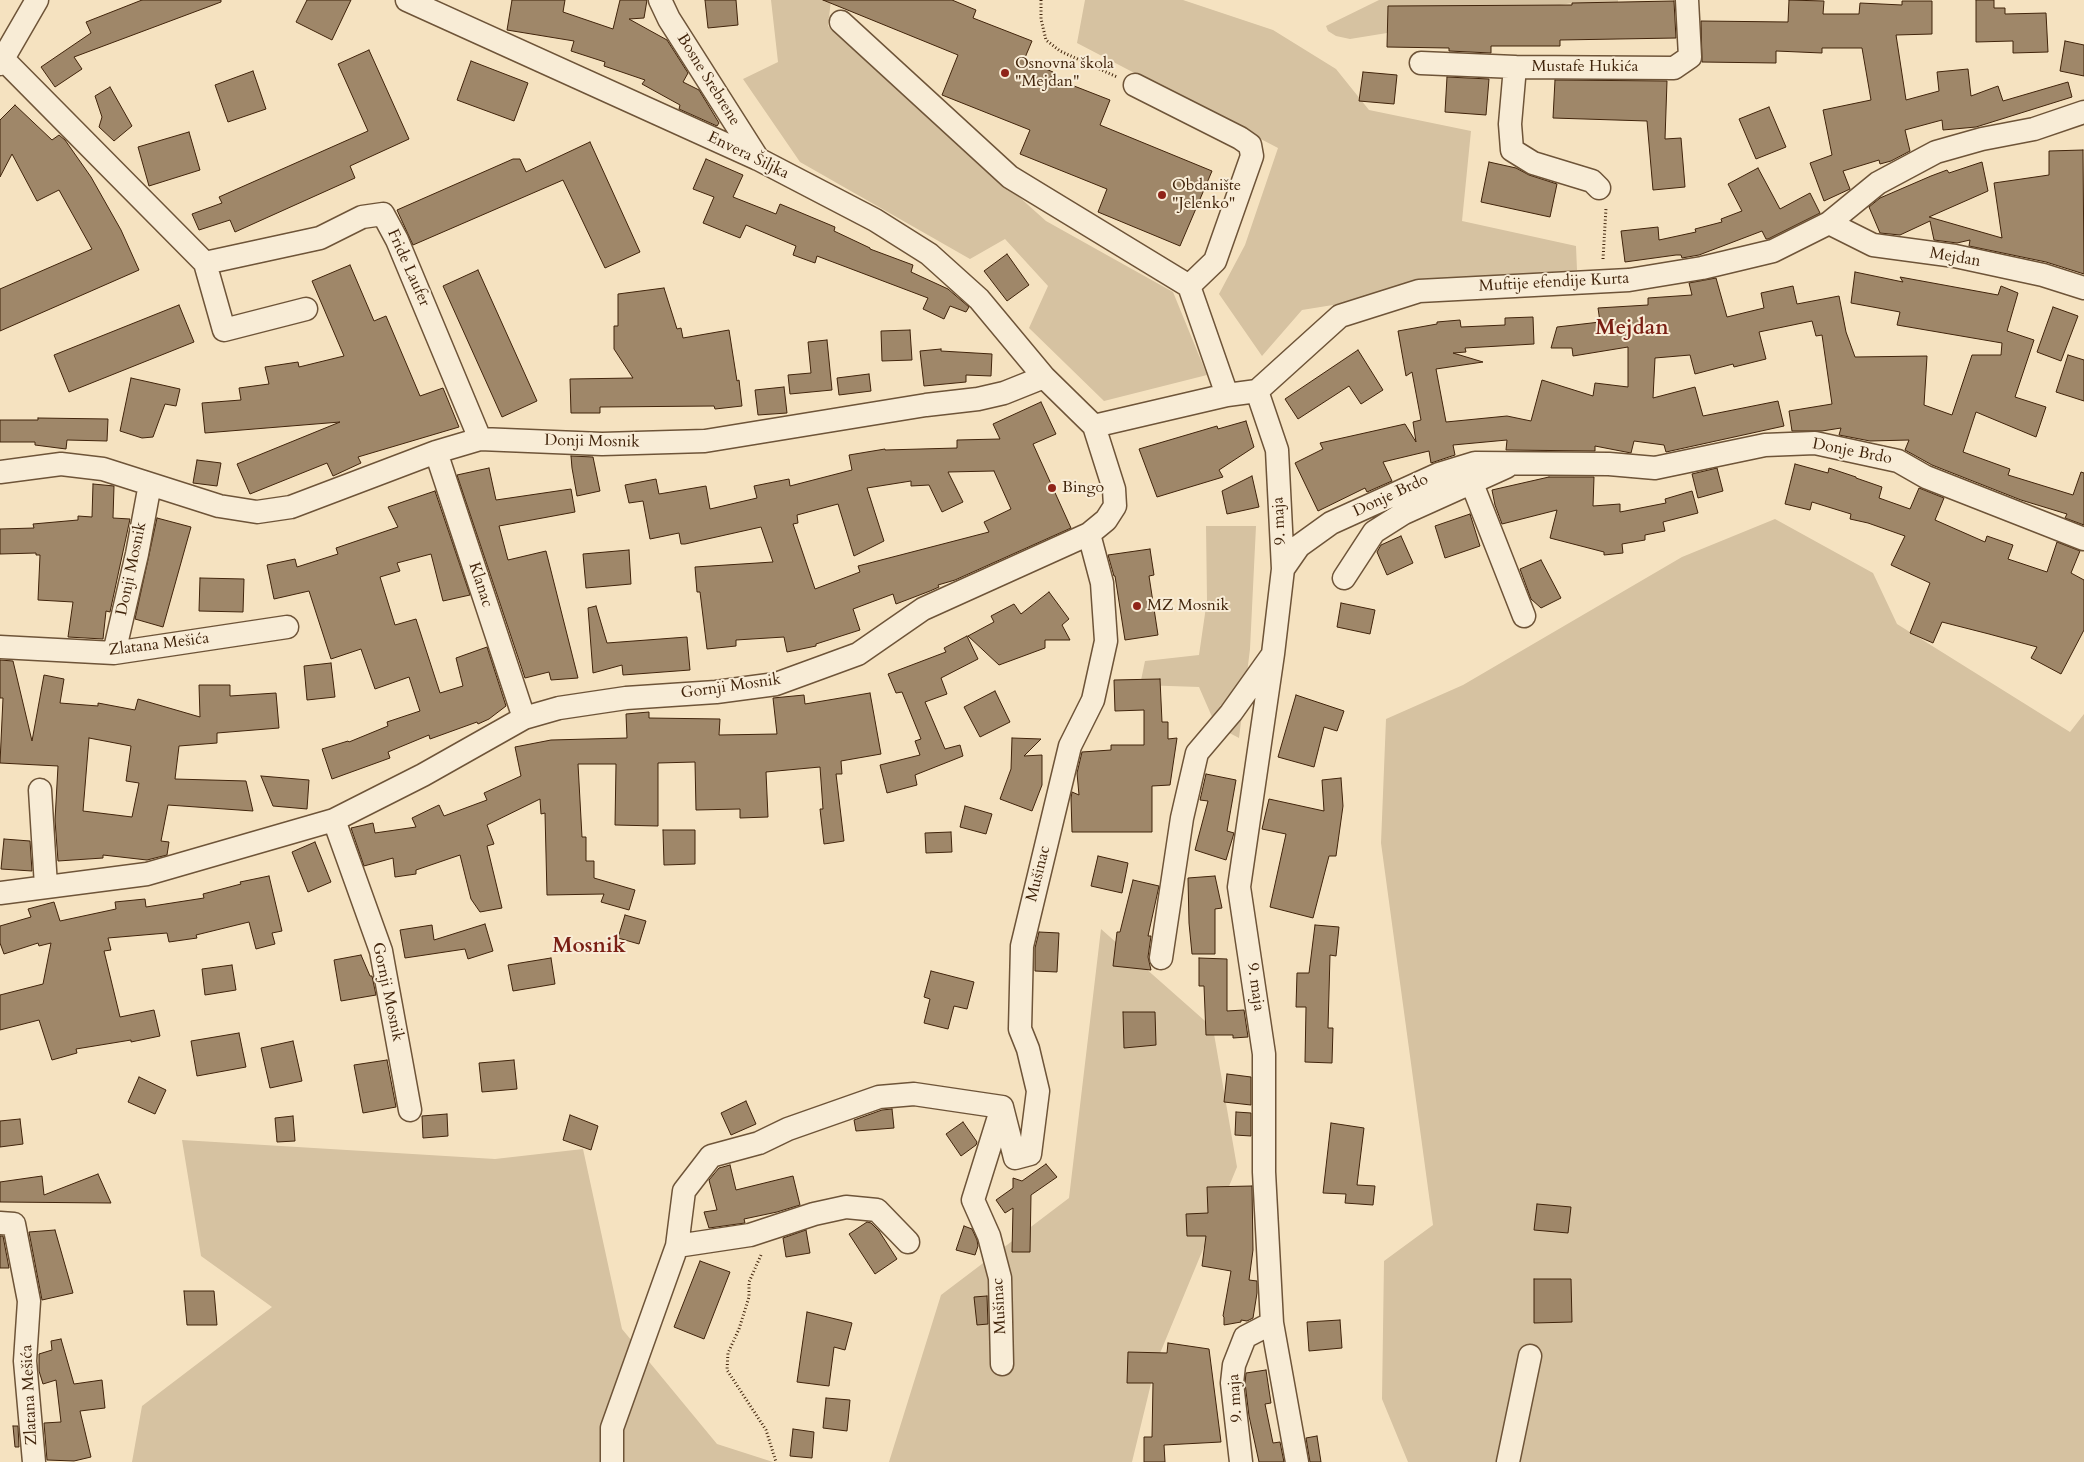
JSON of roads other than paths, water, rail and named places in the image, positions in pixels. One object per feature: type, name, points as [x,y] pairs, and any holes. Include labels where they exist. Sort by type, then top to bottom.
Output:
[{"type":"street","points":[[37,0],[2,62],[206,263],[224,330],[306,309]]},
{"type":"street","name":"Envera Šiljka","points":[[407,0],[758,159],[875,220],[929,254],[979,299],[1044,377]]},
{"type":"street","name":"Bosne Srebrene","points":[[660,0],[669,19],[758,159]]},
{"type":"street","name":"Mustafe Hukića","points":[[1421,63],[1515,67],[1674,68],[1690,57],[1687,0]]},
{"type":"street","points":[[841,22],[1010,177],[1189,286],[1227,395]]},
{"type":"street","points":[[1515,67],[1510,124],[1512,150],[1533,163],[1592,181],[1600,188]]},
{"type":"street","points":[[1135,85],[1240,138],[1250,145],[1252,156],[1215,261],[1189,286]]},
{"type":"street","name":"Muftije efendije Kurta","points":[[1257,392],[1340,316],[1375,304],[1419,291],[1603,283],[1702,268],[1773,251],[1829,223],[1878,183],[1936,152],[1982,139],[2034,129],[2084,112]]},
{"type":"street","name":"Fride Laufer","points":[[206,263],[320,238],[362,217],[382,214],[398,240],[480,438]]},
{"type":"street","name":"Mejdan","points":[[1829,223],[1873,245],[1955,256],[2043,275],[2084,288]]},
{"type":"street","points":[[1044,377],[1094,426],[1227,395],[1257,392]]},
{"type":"street","name":"Donji Mosnik","points":[[0,472],[61,464],[103,469],[219,506],[257,512],[291,507],[436,452],[480,438],[602,444],[705,441],[926,405],[978,399],[1004,393],[1044,377]]},
{"type":"street","name":"9. maja","points":[[1257,392],[1277,450],[1283,569],[1273,654],[1239,887],[1264,1054],[1264,1172],[1272,1323],[1297,1462]]},
{"type":"street","name":"Gornji Mosnik","points":[[0,893],[147,874],[334,820],[423,775],[524,718],[560,708],[626,698],[716,692],[776,684],[858,654],[923,609],[1089,534],[1106,520],[1115,506],[1114,489],[1094,426]]},
{"type":"street","name":"Donje Brdo","points":[[1283,569],[1300,546],[1331,523],[1430,478],[1475,462],[1609,464],[1655,468],[1765,445],[1815,443],[1898,461],[1926,477],[2084,539]]},
{"type":"street","name":"Klanac","points":[[436,452],[524,718]]},
{"type":"street","name":"Donje Brdo","points":[[1344,578],[1374,532],[1404,512],[1471,481],[1517,463]]},
{"type":"street","points":[[1471,481],[1524,616]]},
{"type":"street","name":"Donji Mosnik","points":[[114,653],[137,554],[150,484]]},
{"type":"street","name":"Mušinac","points":[[1002,1107],[1015,1158],[1030,1154],[1038,1091],[1028,1049],[1020,1029],[1022,946],[1070,746],[1093,700],[1106,641],[1102,582],[1089,534]]},
{"type":"street","name":"Zlatana Mešića","points":[[0,647],[114,653],[287,627]]},
{"type":"street","name":"9. maja","points":[[1161,958],[1182,818],[1197,753],[1232,713],[1273,654]]},
{"type":"street","points":[[40,790],[46,886]]},
{"type":"street","name":"Gornji Mosnik","points":[[334,820],[380,951],[410,1110]]},
{"type":"street","points":[[612,1462],[612,1428],[677,1246],[684,1191],[711,1156],[759,1143],[788,1129],[879,1097],[914,1094],[1002,1107]]},
{"type":"street","name":"Mušinac","points":[[1002,1107],[973,1200],[988,1236],[1000,1278],[1002,1364]]},
{"type":"street","points":[[677,1246],[750,1235],[814,1214],[846,1207],[876,1210],[908,1242]]},
{"type":"street","name":"Zlatana Mešića","points":[[0,1223],[14,1224],[29,1301],[25,1361],[34,1462]]},
{"type":"street","name":"9. maja","points":[[1242,1462],[1232,1384],[1234,1364],[1245,1337],[1272,1323]]},
{"type":"street","points":[[1508,1462],[1530,1356]]},
{"type":"place","name":"Osnovna škola \"Mejdan\"","points":[[1005,73]]},
{"type":"place","name":"Obdanište \"Jelenko\"","points":[[1162,195]]},
{"type":"place","name":"Bingo","points":[[1052,488]]},
{"type":"place","name":"MZ Mosnik","points":[[1137,606]]},
{"type":"district","name":"Mejdan","points":[[1632,329]]},
{"type":"district","name":"Mosnik","points":[[589,947]]}]
